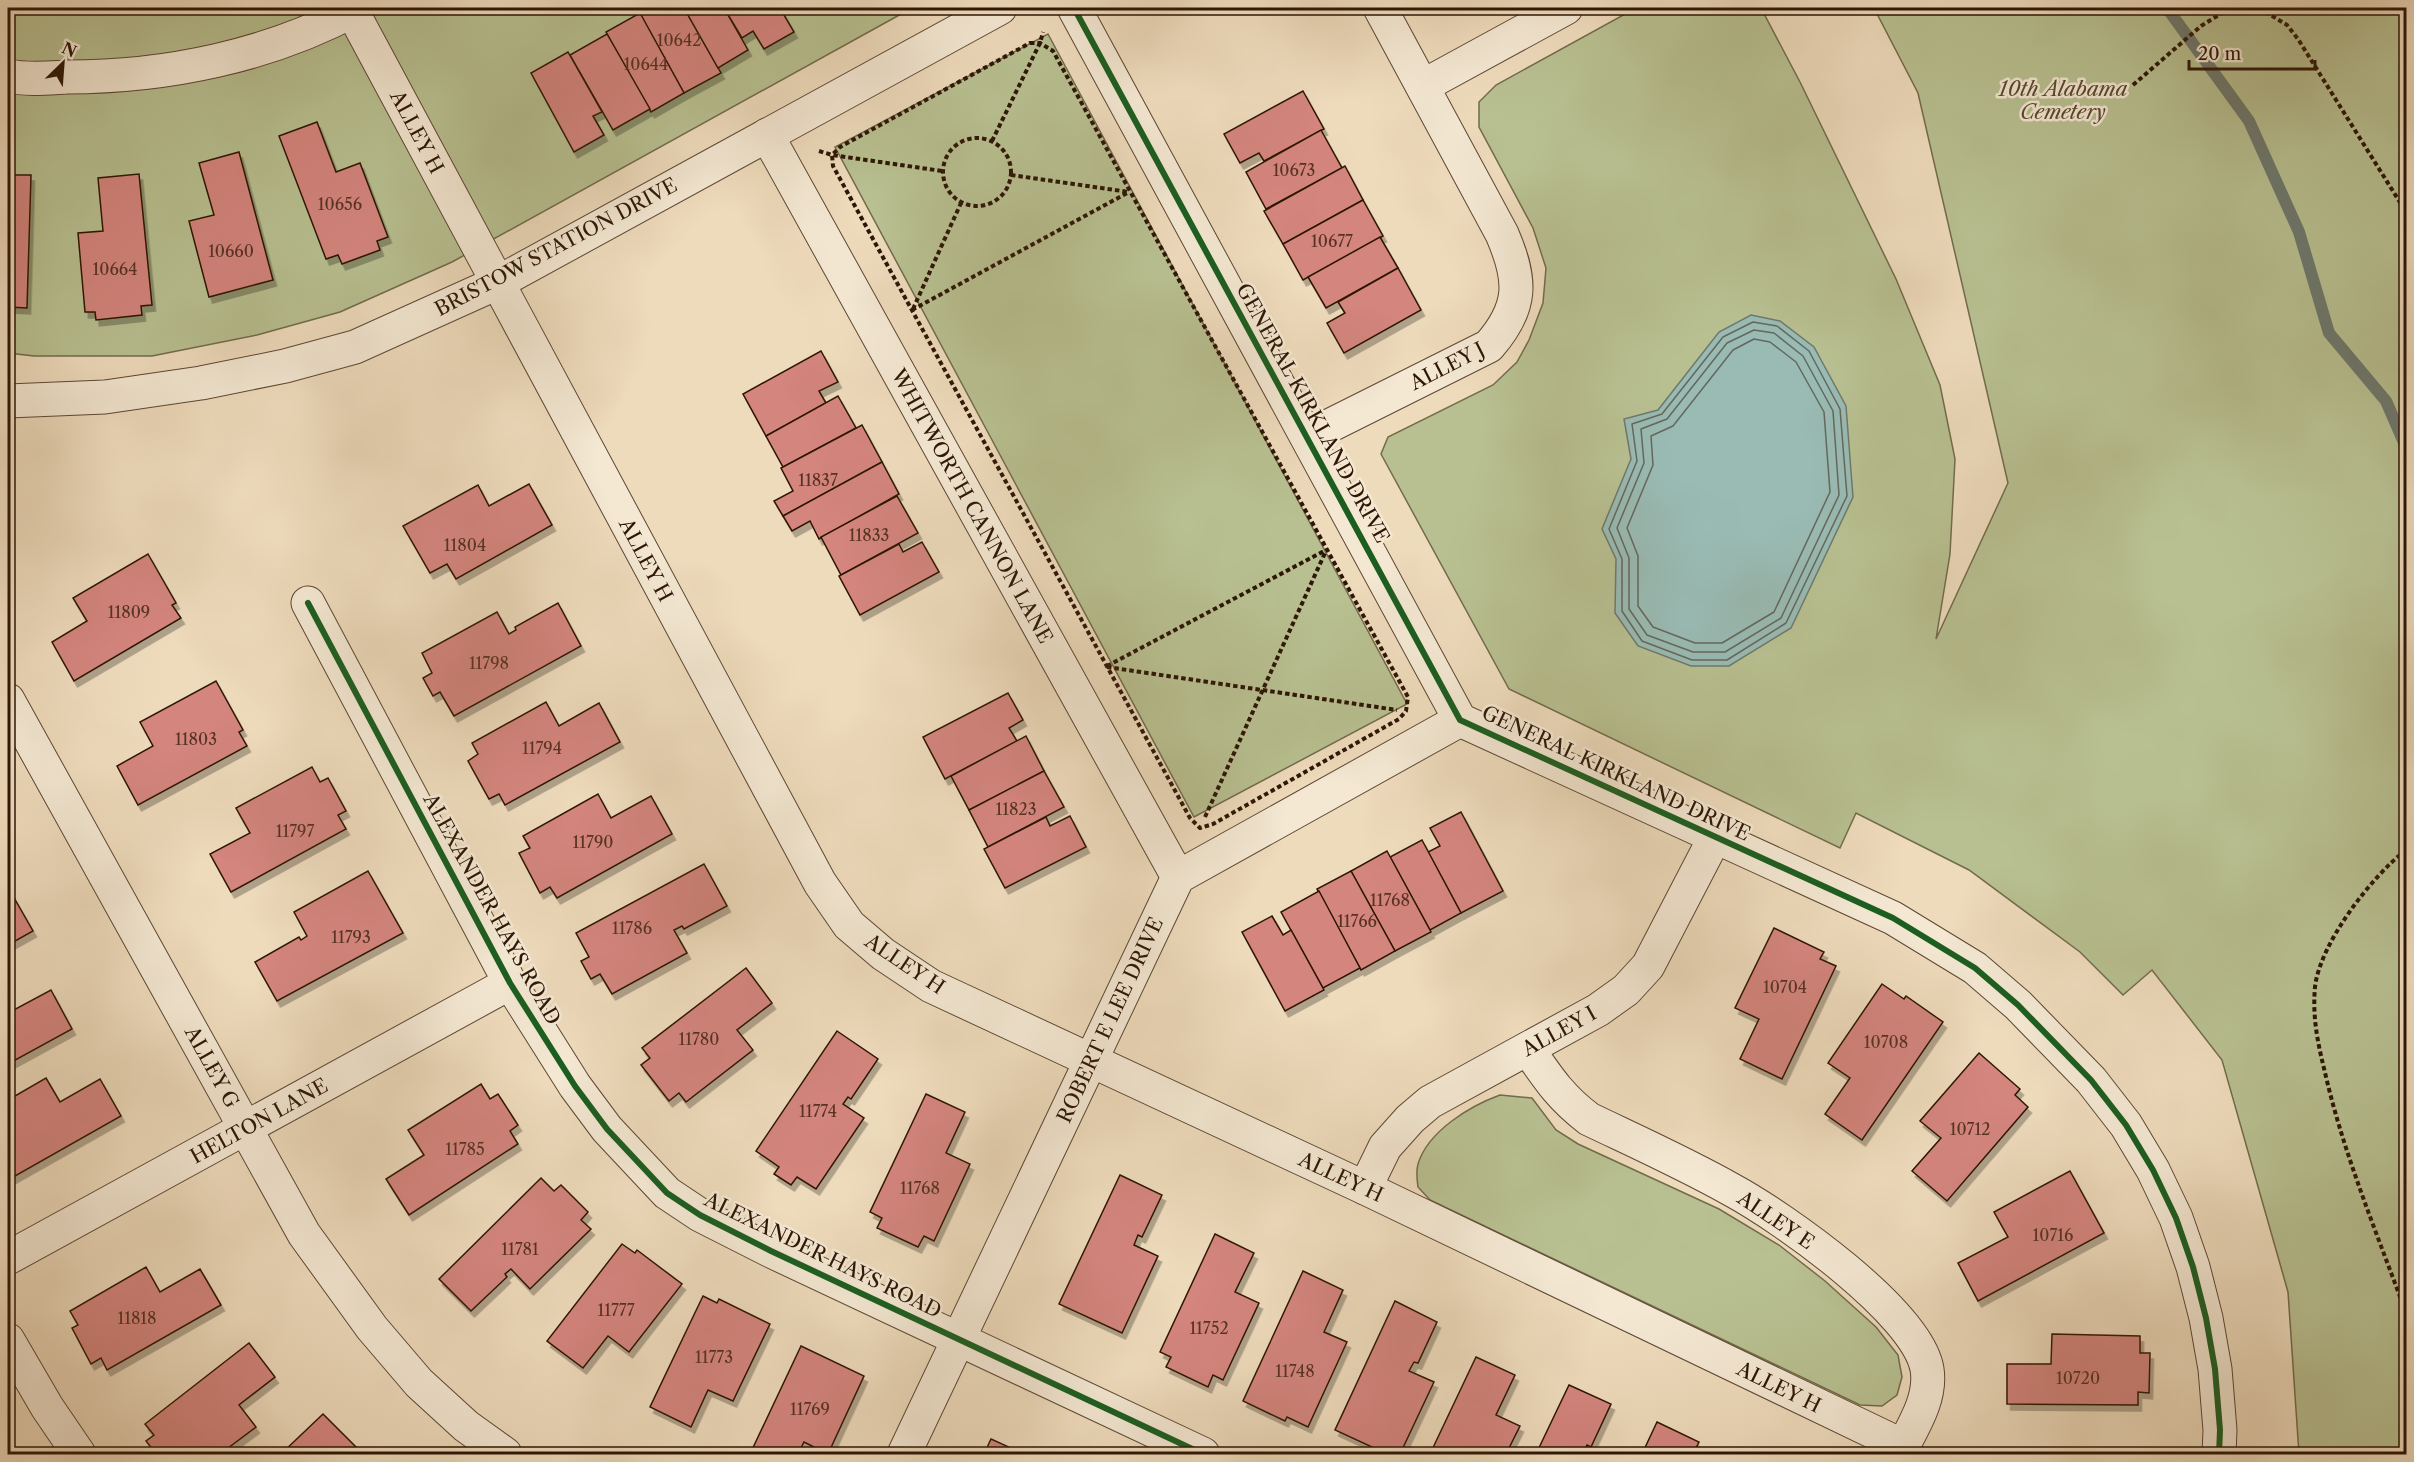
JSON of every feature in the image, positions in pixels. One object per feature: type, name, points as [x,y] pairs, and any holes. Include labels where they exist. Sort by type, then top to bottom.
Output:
[{"type":"street","name":"BRISTOW STATION DRIVE","points":[[8,401],[105,397],[201,383],[285,366],[355,347],[497,283],[1000,8]]},
{"type":"street","name":"GENERAL KIRKLAND DRIVE","points":[[1074,8],[1460,720],[1893,918],[1975,968],[2018,1005],[2091,1080],[2126,1125],[2153,1170],[2176,1218],[2193,1267],[2206,1318],[2215,1369],[2220,1430],[2219,1455]]},
{"type":"street","name":"ALLEY J","points":[[1307,437],[1489,346],[1506,327],[1514,305],[1517,284],[1513,260],[1380,8]]},
{"type":"street","points":[[1423,86],[1566,8]]},
{"type":"street","name":"ALLEY H","points":[[8,76],[113,77],[196,65],[274,45],[355,9],[497,283],[820,883],[849,925],[883,954],[931,986],[1365,1188],[1901,1450]]},
{"type":"street","name":"WHITWORTH CANNON LANE","points":[[767,135],[1178,877]]},
{"type":"street","name":"ALEXANDER HAYS ROAD","points":[[308,603],[510,983],[575,1086],[607,1129],[668,1193],[700,1215],[771,1251],[1203,1455]]},
{"type":"street","name":"ALLEY G","points":[[8,700],[304,1234],[372,1328],[419,1383],[466,1426],[505,1455]]},
{"type":"street","points":[[1178,877],[1460,720]]},
{"type":"street","name":"ALLEY I","points":[[1365,1188],[1385,1147],[1410,1119],[1430,1102],[1598,1010],[1626,990],[1648,966],[1715,837]]},
{"type":"street","name":"ROBERT E LEE DRIVE","points":[[904,1455],[1178,877]]},
{"type":"street","name":"HELTON LANE","points":[[8,1258],[510,983]]},
{"type":"street","name":"ALLEY E","points":[[1528,1049],[1555,1090],[1571,1106],[1589,1119],[1744,1197],[1804,1236],[1867,1288],[1892,1313],[1919,1350],[1926,1367],[1928,1384],[1922,1407],[1901,1450]]},
{"type":"street","points":[[8,1340],[47,1407],[79,1455]]},
{"type":"path","points":[[2133,85],[2201,26],[2230,8]]},
{"type":"path","points":[[2259,8],[2287,25],[2298,39],[2406,212]]},
{"type":"path","points":[[992,142],[1040,43],[1045,25]]},
{"type":"path","points":[[832,155],[840,147],[1030,43],[1040,43],[1053,51],[1408,697],[1406,711],[1399,719],[1224,819],[1200,828]]},
{"type":"path","points":[[767,135],[832,155],[942,171]]},
{"type":"path","points":[[980,138],[1001,148],[1008,158],[1011,175],[1005,192],[997,200],[988,205],[976,207],[962,203],[949,192],[942,171],[950,151],[958,144],[969,139],[980,138]]},
{"type":"path","points":[[832,155],[833,166],[1190,818],[1200,828]]},
{"type":"path","points":[[1011,175],[1129,192]]},
{"type":"path","points":[[912,310],[1129,192]]},
{"type":"path","points":[[912,310],[962,203]]},
{"type":"path","points":[[1107,667],[1327,549]]},
{"type":"path","points":[[1178,877],[1327,549]]},
{"type":"path","points":[[1107,667],[1460,720]]},
{"type":"path","points":[[2406,850],[2393,860],[2358,900],[2331,942],[2315,985],[2314,1029],[2332,1103],[2349,1159],[2406,1313]]},
{"type":"green space","points":[[8,8],[912,8],[452,262],[340,312],[257,335],[152,356],[34,356],[8,353]]},
{"type":"green space","name":"10th Alabama Cemetery","points":[[1636,8],[1761,8],[1800,82],[1896,279],[1940,385],[1955,459],[1950,554],[1936,639],[2008,483],[1918,93],[1874,8],[2406,8],[2406,1454],[2299,1454],[2288,1292],[2222,1060],[2152,970],[2123,995],[2080,952],[1969,870],[1856,813],[1840,848],[1509,689],[1381,454],[1388,437],[1493,385],[1517,362],[1529,340],[1543,303],[1546,268],[1533,228],[1479,127],[1479,102],[1496,85]]},
{"type":"green space","points":[[1048,34],[1407,704],[1194,817],[835,147]]},
{"type":"green space","points":[[1500,1095],[1532,1098],[1556,1130],[1578,1144],[1719,1209],[1779,1245],[1825,1281],[1876,1327],[1898,1355],[1902,1377],[1897,1395],[1882,1406],[1860,1405],[1430,1200],[1418,1187],[1417,1167],[1423,1152],[1440,1131],[1452,1121]]},
{"type":"water","points":[[1751,315],[1780,321],[1814,347],[1846,406],[1853,497],[1791,628],[1729,666],[1691,666],[1638,646],[1615,613],[1616,559],[1602,529],[1631,459],[1624,419],[1658,410],[1719,332]]},
{"type":"building","points":[[637,8],[684,8],[721,73],[684,93]]},
{"type":"building","points":[[684,8],[724,8],[748,50],[718,68]]},
{"type":"building","points":[[724,8],[780,8],[794,32],[764,49],[753,31],[742,38]]},
{"type":"building","points":[[640,13],[684,93],[651,112],[606,32]]},
{"type":"building","points":[[607,34],[650,109],[613,130],[570,55]]},
{"type":"building","points":[[568,52],[602,112],[593,116],[604,135],[574,152],[531,73]]},
{"type":"building","points":[[1303,91],[1324,129],[1264,161],[1259,153],[1240,163],[1224,134]]},
{"type":"building","points":[[317,122],[336,172],[360,163],[388,237],[377,241],[380,250],[342,264],[338,255],[326,259],[279,136]]},
{"type":"building","points":[[1321,130],[1342,168],[1266,209],[1246,172]]},
{"type":"building","points":[[239,152],[273,280],[209,297],[189,221],[214,215],[199,163]]},
{"type":"building","points":[[1345,166],[1363,200],[1283,244],[1264,211]]},
{"type":"building","points":[[139,174],[152,305],[141,306],[142,315],[96,320],[95,312],[85,312],[78,233],[103,231],[98,178]]},
{"type":"building","points":[[8,175],[31,175],[27,308],[8,307]]},
{"type":"building","points":[[1363,200],[1383,236],[1303,280],[1283,244]]},
{"type":"building","points":[[1380,237],[1398,268],[1326,308],[1308,277]]},
{"type":"building","points":[[1398,268],[1421,310],[1344,353],[1327,323],[1345,313],[1338,302]]},
{"type":"building","points":[[821,351],[838,382],[819,391],[826,403],[766,436],[743,394]]},
{"type":"building","points":[[838,396],[856,428],[783,467],[766,436]]},
{"type":"building","points":[[862,425],[882,462],[783,516],[774,501],[793,491],[781,468]]},
{"type":"building","points":[[882,462],[899,494],[819,539],[810,521],[792,531],[783,516]]},
{"type":"building","points":[[529,484],[552,525],[456,579],[447,564],[430,573],[403,526],[478,485],[489,506]]},
{"type":"building","points":[[897,496],[918,533],[841,575],[821,537]]},
{"type":"building","points":[[922,542],[939,572],[860,615],[839,576],[899,544],[903,552]]},
{"type":"building","points":[[148,554],[176,603],[172,605],[181,618],[74,681],[52,642],[87,621],[73,598]]},
{"type":"building","points":[[558,603],[581,646],[454,716],[440,692],[433,696],[423,678],[432,673],[422,653],[497,612],[509,634],[516,630],[515,627]]},
{"type":"building","points":[[216,681],[243,730],[239,732],[247,746],[138,805],[117,766],[153,746],[140,722]]},
{"type":"building","points":[[1008,693],[1023,720],[1009,728],[1017,741],[945,779],[923,737]]},
{"type":"building","points":[[546,702],[559,726],[599,703],[620,742],[505,805],[499,794],[489,799],[468,761],[478,754],[472,743]]},
{"type":"building","points":[[1026,736],[1044,771],[969,810],[951,776]]},
{"type":"building","points":[[312,767],[320,782],[328,778],[346,811],[338,815],[346,829],[231,892],[210,854],[250,833],[236,808]]},
{"type":"building","points":[[1044,771],[1064,807],[988,847],[969,810]]},
{"type":"building","points":[[598,794],[611,818],[651,796],[672,834],[557,898],[550,887],[540,893],[519,853],[530,848],[523,836]]},
{"type":"building","points":[[1461,812],[1503,891],[1461,913],[1428,852],[1440,846],[1430,828]]},
{"type":"building","points":[[1070,816],[1086,847],[1005,888],[984,849],[1046,817],[1050,826]]},
{"type":"building","points":[[1422,840],[1461,913],[1430,930],[1390,857]]},
{"type":"building","points":[[1387,851],[1431,932],[1395,951],[1351,871]]},
{"type":"building","points":[[704,864],[727,906],[684,929],[682,926],[674,930],[687,953],[612,994],[600,974],[591,979],[581,961],[589,957],[576,933]]},
{"type":"building","points":[[368,871],[403,933],[277,1001],[255,962],[299,937],[301,940],[307,936],[294,912]]},
{"type":"building","points":[[1351,871],[1395,951],[1361,970],[1317,889]]},
{"type":"building","points":[[8,890],[33,931],[8,945]]},
{"type":"building","points":[[1319,891],[1360,968],[1323,988],[1281,912]]},
{"type":"building","points":[[1272,916],[1283,935],[1291,930],[1324,990],[1285,1011],[1242,932]]},
{"type":"building","points":[[1774,928],[1824,952],[1820,959],[1836,966],[1782,1079],[1740,1059],[1759,1019],[1735,1008]]},
{"type":"building","points":[[746,968],[772,1003],[737,1030],[753,1050],[686,1102],[679,1093],[669,1101],[641,1065],[650,1058],[642,1048]]},
{"type":"building","points":[[1882,984],[1904,999],[1906,996],[1943,1022],[1862,1140],[1825,1114],[1850,1078],[1828,1063]]},
{"type":"building","points":[[51,990],[72,1029],[8,1064],[8,1002],[12,1011]]},
{"type":"building","points":[[837,1031],[878,1059],[851,1099],[848,1097],[843,1104],[864,1118],[816,1189],[797,1177],[791,1185],[774,1174],[779,1167],[756,1151]]},
{"type":"building","points":[[1979,1053],[2020,1089],[2015,1095],[2028,1107],[1947,1201],[1912,1171],[1941,1138],[1920,1121]]},
{"type":"building","points":[[46,1078],[60,1102],[100,1079],[121,1116],[8,1180],[8,1100]]},
{"type":"building","points":[[481,1084],[490,1099],[498,1094],[518,1125],[510,1131],[518,1144],[409,1215],[386,1179],[424,1155],[408,1130]]},
{"type":"building","points":[[926,1094],[965,1112],[946,1153],[970,1164],[934,1241],[924,1236],[918,1247],[877,1228],[882,1218],[870,1212]]},
{"type":"building","points":[[2070,1171],[2104,1233],[1978,1301],[1958,1263],[2008,1237],[1994,1212]]},
{"type":"building","points":[[1120,1175],[1162,1195],[1142,1237],[1138,1235],[1134,1245],[1158,1256],[1122,1333],[1059,1304]]},
{"type":"building","points":[[541,1178],[554,1191],[561,1185],[588,1212],[581,1220],[591,1229],[530,1289],[511,1269],[505,1274],[507,1277],[471,1311],[439,1279]]},
{"type":"building","points":[[1215,1234],[1254,1253],[1235,1292],[1259,1303],[1223,1380],[1213,1375],[1208,1387],[1166,1367],[1171,1357],[1160,1352]]},
{"type":"building","points":[[622,1244],[635,1253],[637,1250],[682,1284],[629,1352],[608,1336],[583,1368],[547,1341]]},
{"type":"building","points":[[146,1267],[160,1292],[200,1269],[221,1305],[107,1370],[101,1358],[91,1364],[72,1328],[78,1325],[70,1311]]},
{"type":"building","points":[[1303,1271],[1343,1290],[1324,1332],[1347,1342],[1308,1427],[1287,1417],[1285,1421],[1243,1401]]},
{"type":"building","points":[[703,1296],[717,1303],[719,1299],[770,1324],[733,1401],[708,1390],[691,1427],[650,1407]]},
{"type":"building","points":[[1395,1301],[1437,1322],[1418,1363],[1414,1362],[1409,1371],[1434,1382],[1400,1454],[1387,1454],[1335,1430]]},
{"type":"building","points":[[2052,1334],[2140,1336],[2140,1353],[2150,1353],[2149,1393],[2138,1392],[2138,1405],[2007,1404],[2007,1364],[2051,1364]]},
{"type":"building","points":[[249,1343],[275,1377],[239,1405],[256,1427],[220,1454],[156,1454],[146,1441],[154,1435],[145,1424]]},
{"type":"building","points":[[801,1346],[864,1376],[828,1454],[804,1442],[800,1450],[803,1451],[802,1454],[750,1454]]},
{"type":"building","points":[[1476,1357],[1515,1375],[1496,1415],[1520,1426],[1506,1454],[1430,1454]]},
{"type":"building","points":[[1569,1385],[1611,1404],[1591,1447],[1587,1445],[1583,1454],[1536,1454]]},
{"type":"building","points":[[323,1414],[357,1448],[350,1454],[281,1454]]},
{"type":"building","points":[[1657,1422],[1699,1442],[1693,1454],[1642,1454]]},
{"type":"building","points":[[991,1439],[1024,1454],[984,1454]]},
{"type":"waterway","points":[[2167,8],[2249,121],[2299,232],[2329,333],[2386,401],[2406,447]]},
{"type":"cycle path","points":[[1074,8],[1460,720],[1893,918],[1975,968],[2018,1005],[2091,1080],[2126,1125],[2153,1170],[2176,1218],[2193,1267],[2206,1318],[2215,1369],[2220,1430],[2219,1454]]},
{"type":"cycle path","points":[[308,603],[510,983],[575,1086],[607,1129],[667,1193],[700,1215],[771,1251],[1203,1454]]}]
